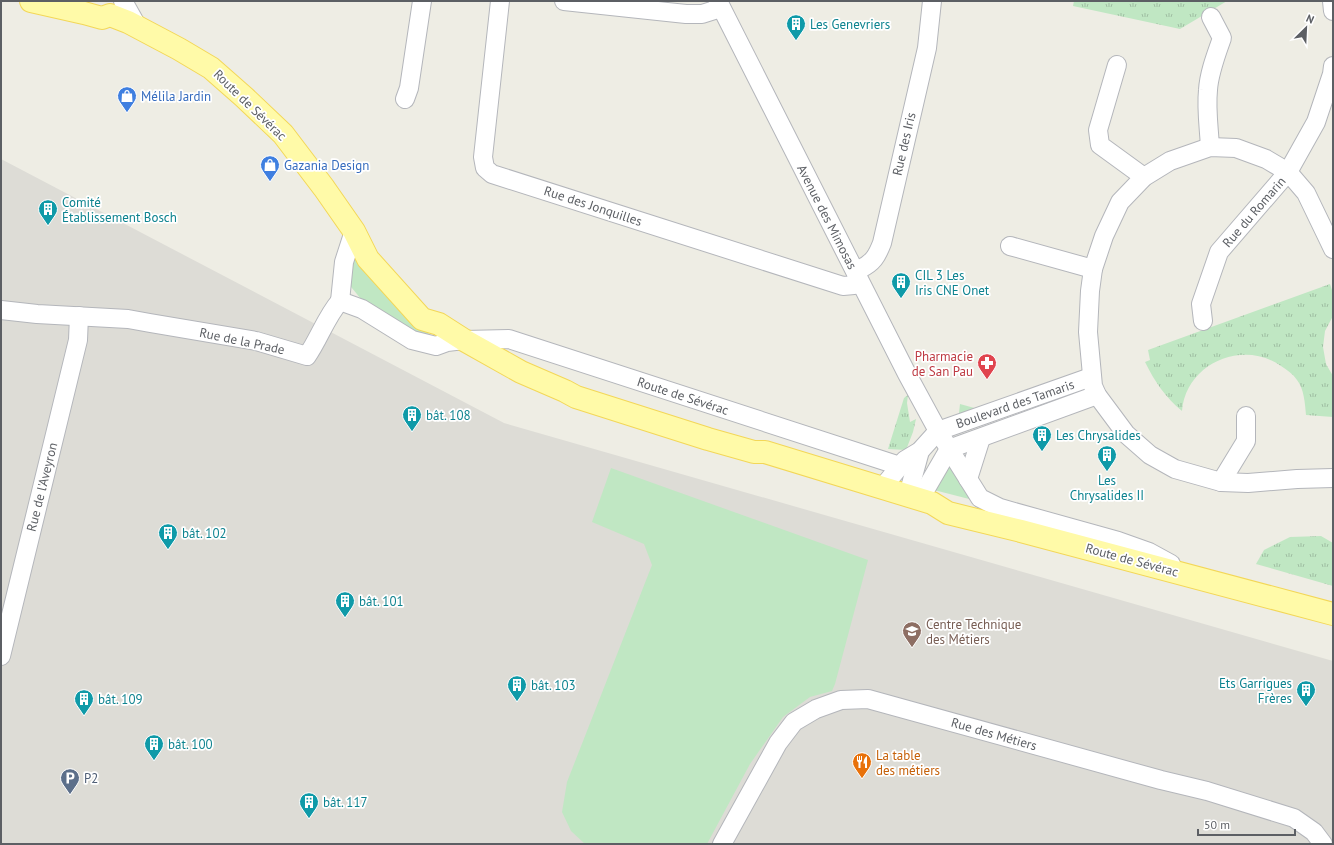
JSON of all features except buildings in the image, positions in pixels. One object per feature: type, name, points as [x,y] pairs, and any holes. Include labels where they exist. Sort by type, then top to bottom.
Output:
[{"type":"main road","name":"Route de Sévérac","points":[[31,1],[71,5],[105,12],[179,48],[211,68],[283,134],[354,231],[368,258],[422,319],[439,324],[521,372],[565,391],[580,388],[758,445],[765,452],[920,499],[948,513],[1022,531],[1333,614]]},
{"type":"main road","name":"Route de Sévérac","points":[[920,499],[946,500],[1333,609]]},
{"type":"street","points":[[123,1],[136,26]]},
{"type":"street","points":[[404,99],[409,88],[422,1]]},
{"type":"street","name":"Rue des Jonquilles","points":[[500,1],[483,157],[485,168],[492,174],[843,286],[854,285],[857,276]]},
{"type":"street","points":[[564,1],[686,14],[702,14],[720,5]]},
{"type":"street","name":"Rue des Iris","points":[[857,276],[860,269],[868,265],[877,255],[882,242],[926,48],[932,1]]},
{"type":"street","points":[[1332,1],[1333,11]]},
{"type":"street","name":"Avenue des Mimosas","points":[[720,5],[907,374],[938,431],[980,498],[1000,508],[1118,541],[1149,552],[1171,564]]},
{"type":"street","points":[[1210,147],[1208,90],[1211,72],[1222,38],[1211,16]]},
{"type":"street","points":[[1117,65],[1098,130],[1100,145],[1144,177]]},
{"type":"street","name":"Rue du Romarin","points":[[1203,321],[1201,304],[1220,252],[1288,172],[1316,122],[1333,75],[1333,66]]},
{"type":"street","name":"Boulevard des Tamaris","points":[[1333,249],[1306,193],[1288,172],[1266,159],[1236,148],[1210,147],[1170,161],[1144,177],[1120,202],[1104,236],[1093,269],[1088,332],[1093,386],[1097,395],[1126,434],[1150,455],[1175,469],[1221,482],[1248,483],[1333,478]]},
{"type":"street","points":[[354,231],[344,262],[340,301],[362,309],[412,340],[436,346],[447,342],[464,340]]},
{"type":"street","points":[[1010,246],[1093,269]]},
{"type":"street","name":"Rue de la Prade","points":[[1,310],[128,319],[256,341],[307,356],[315,345],[328,317],[340,301]]},
{"type":"street","name":"Rue de l'Aveyron","points":[[1,656],[77,345],[80,316]]},
{"type":"street","name":"Route de Sévérac","points":[[464,340],[509,339],[900,466]]},
{"type":"street","name":"Boulevard des Tamaris","points":[[938,431],[1092,377]]},
{"type":"street","name":"Boulevard des Tamaris","points":[[949,449],[1097,395]]},
{"type":"street","points":[[1221,482],[1246,441],[1246,416]]},
{"type":"street","points":[[882,488],[905,460],[920,451],[938,431]]},
{"type":"street","points":[[968,478],[981,438]]},
{"type":"street","points":[[920,499],[949,449]]},
{"type":"street","points":[[920,451],[920,499]]},
{"type":"street","name":"Rue des Métiers","points":[[722,844],[778,743],[794,722],[816,709],[841,700],[868,699],[1160,780],[1207,791],[1294,818],[1314,832],[1323,844]]},
{"type":"shaded area","points":[[1,159],[504,423],[1333,661],[1333,844],[1,844]]},
{"type":"green space","points":[[1074,1],[1227,1],[1180,29],[1073,6]]},
{"type":"green space","points":[[351,252],[431,332],[428,334],[417,333],[361,299],[347,282]]},
{"type":"green space","points":[[1330,284],[1333,293],[1333,316],[1325,331],[1323,347],[1326,364],[1333,376],[1333,417],[1306,415],[1303,392],[1297,380],[1292,374],[1281,366],[1266,358],[1250,355],[1234,356],[1219,360],[1205,369],[1194,380],[1186,394],[1182,411],[1161,389],[1145,362],[1150,360],[1148,350]]},
{"type":"green space","points":[[908,395],[907,403],[910,422],[916,419],[913,432],[906,450],[888,449],[904,398]]},
{"type":"green space","points":[[960,404],[978,409],[967,413],[959,413]]},
{"type":"green space","points":[[950,459],[973,500],[934,490]]},
{"type":"green space","points":[[611,468],[868,560],[832,691],[810,697],[783,717],[750,764],[707,844],[585,844],[571,831],[562,812],[567,782],[652,565],[644,544],[592,522]]},
{"type":"green space","points":[[1321,536],[1333,543],[1333,586],[1256,564],[1264,550],[1290,537]]},
{"type":"place","name":"Les Genevriers","points":[[796,41]]},
{"type":"place","name":"Mélila Jardin","points":[[127,113]]},
{"type":"place","name":"Gazania Design","points":[[270,182]]},
{"type":"place","name":"Comité Établissement Bosch","points":[[48,226]]},
{"type":"place","name":"CIL 3 Les Iris CNE Onet","points":[[901,299]]},
{"type":"place","name":"Pharmacie de San Pau","points":[[987,380]]},
{"type":"place","name":"bât. 108","points":[[412,432]]},
{"type":"place","name":"Les Chrysalides","points":[[1042,452]]},
{"type":"place","name":"Les Chrysalides II","points":[[1107,472]]},
{"type":"place","name":"bât. 102","points":[[168,550]]},
{"type":"place","name":"bât. 101","points":[[345,618]]},
{"type":"place","name":"Centre Technique des Métiers","points":[[912,648]]},
{"type":"place","name":"bât. 103","points":[[517,702]]},
{"type":"place","name":"Ets Garrigues Frères","points":[[1306,707]]},
{"type":"place","name":"bât. 109","points":[[84,716]]},
{"type":"place","name":"bât. 100","points":[[154,761]]},
{"type":"place","name":"La table des métiers","points":[[862,779]]},
{"type":"place","name":"P2","points":[[70,795]]},
{"type":"place","name":"bât. 117","points":[[309,819]]}]
